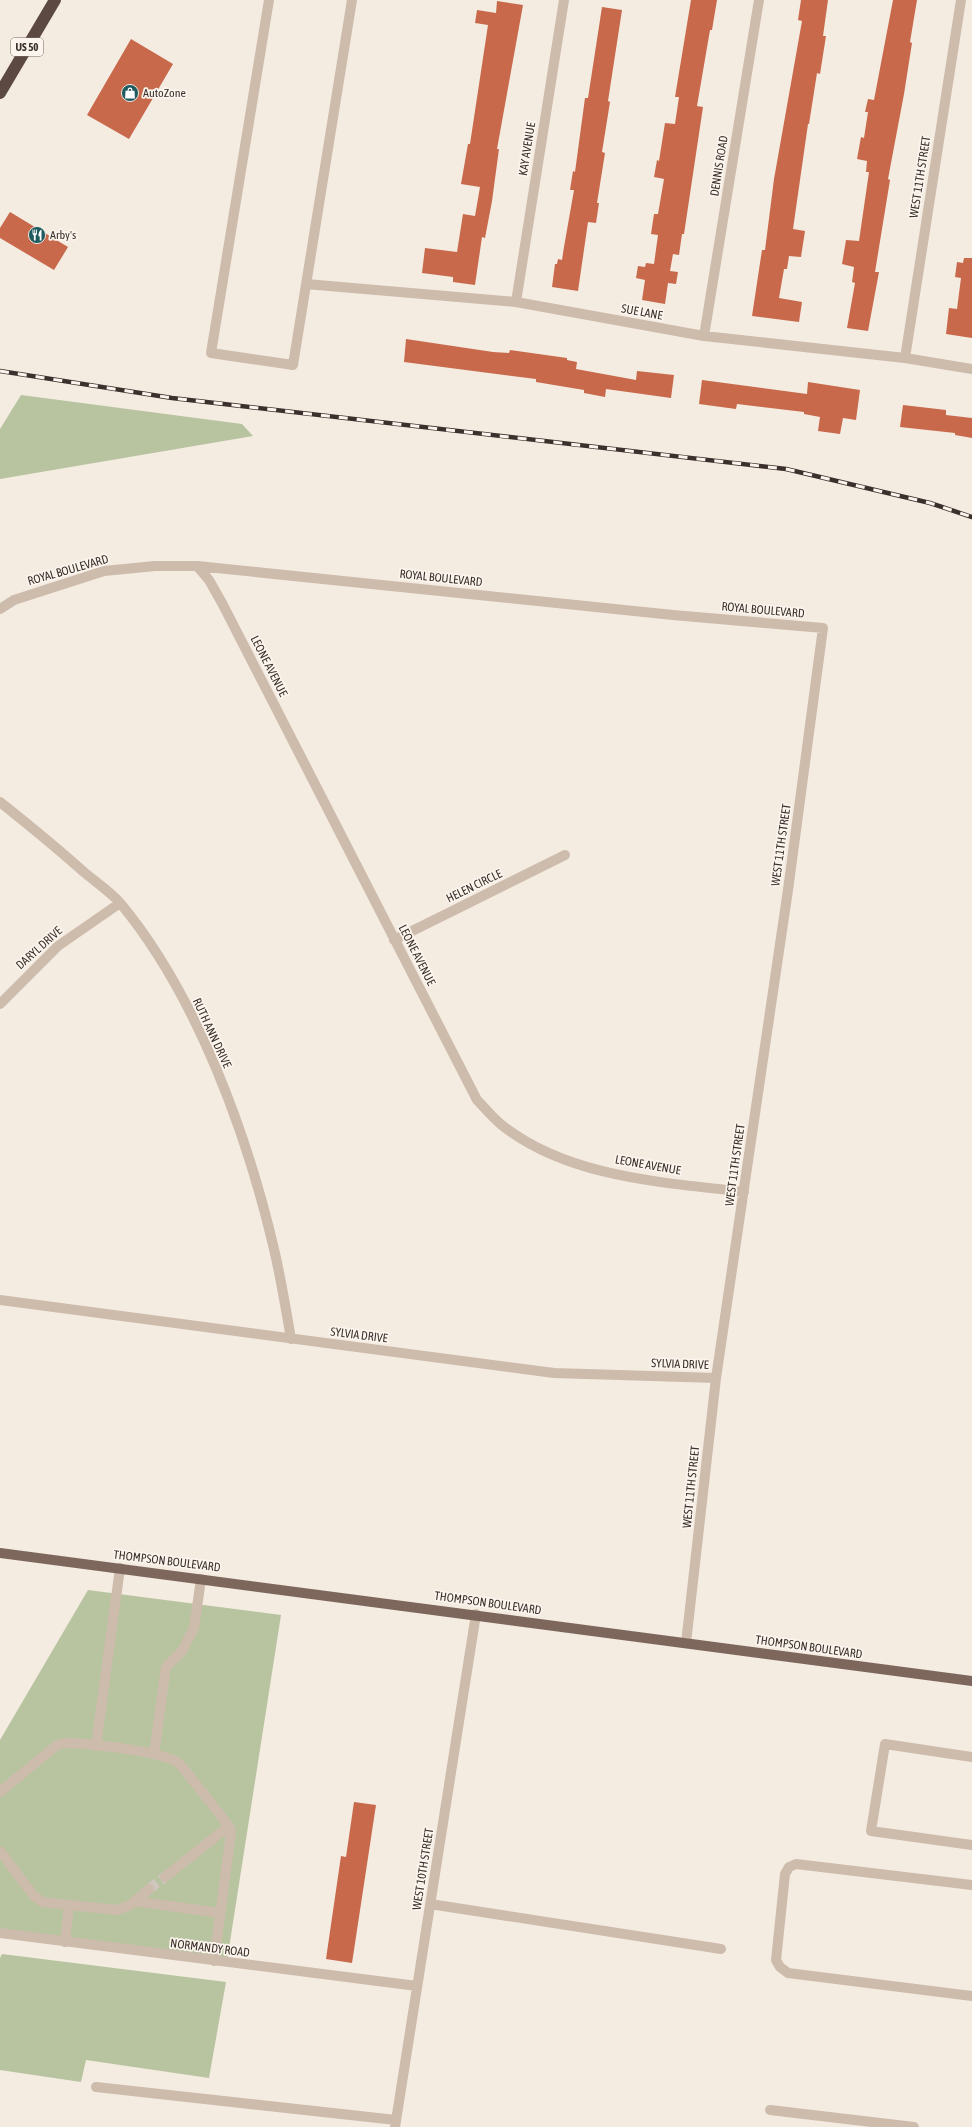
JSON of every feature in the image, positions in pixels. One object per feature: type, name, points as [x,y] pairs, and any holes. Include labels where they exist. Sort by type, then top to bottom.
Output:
[{"type":"highway","name":"US 50","points":[[0,93],[55,0]]},
{"type":"main road","name":"THOMPSON BOULEVARD","points":[[0,1553],[476,1614],[972,1681]]},
{"type":"street","points":[[269,0],[211,353],[293,365],[352,0]]},
{"type":"street","name":"KAY AVENUE","points":[[516,302],[564,0]]},
{"type":"street","name":"DENNIS ROAD","points":[[704,336],[759,0]]},
{"type":"street","name":"WEST 11TH STREET","points":[[904,358],[961,0]]},
{"type":"street","name":"SUE LANE","points":[[306,284],[516,302],[704,336],[904,358],[972,369]]},
{"type":"street","name":"ROYAL BOULEVARD","points":[[0,609],[14,600],[104,571],[155,566],[197,566],[673,615],[823,628],[814,691]]},
{"type":"street","name":"LEONE AVENUE","points":[[197,566],[209,580],[222,603],[477,1100],[502,1125],[532,1146],[572,1162],[622,1176],[744,1192]]},
{"type":"street","name":"WEST 11TH STREET","points":[[686,1643],[716,1378],[788,890],[814,691]]},
{"type":"street","name":"RUTH ANN DRIVE","points":[[0,802],[36,830],[120,903],[168,971],[198,1031],[232,1110],[252,1165],[275,1250],[291,1340]]},
{"type":"street","name":"HELEN CIRCLE","points":[[394,940],[566,855]]},
{"type":"street","name":"DARYL DRIVE","points":[[0,1004],[58,946],[120,903]]},
{"type":"street","name":"SYLVIA DRIVE","points":[[0,1300],[291,1340],[554,1373],[716,1378]]},
{"type":"street","points":[[96,1746],[120,1568]]},
{"type":"street","points":[[154,1754],[166,1667],[182,1651],[194,1628],[202,1579]]},
{"type":"street","name":"WEST 10TH STREET","points":[[396,2124],[476,1614]]},
{"type":"street","points":[[0,1792],[57,1745],[72,1743],[154,1754],[170,1758],[180,1764],[229,1826],[231,1838],[214,1961]]},
{"type":"street","points":[[972,1754],[972,1757],[885,1744],[871,1831],[972,1846]]},
{"type":"street","points":[[165,1877],[229,1826]]},
{"type":"street","points":[[0,1851],[37,1900],[117,1910],[134,1901],[149,1889]]},
{"type":"street","points":[[972,1885],[796,1864],[790,1867],[785,1874],[776,1960],[780,1967],[788,1973],[972,1996]]},
{"type":"street","points":[[134,1901],[220,1913]]},
{"type":"street","points":[[430,1904],[721,1949]]},
{"type":"street","points":[[64,1942],[69,1905]]},
{"type":"street","name":"NORMANDY ROAD","points":[[0,1933],[417,1986]]},
{"type":"street","points":[[96,2087],[396,2124]]},
{"type":"street","points":[[770,2110],[914,2127]]},
{"type":"green space","points":[[21,395],[242,424],[253,436],[0,479],[0,429]]},
{"type":"green space","points":[[88,1590],[281,1615],[227,1961],[0,1929],[0,1740]]},
{"type":"green space","points":[[2,1954],[226,1982],[209,2078],[86,2060],[81,2082],[0,2070],[0,1958]]},
{"type":"building","points":[[691,0],[717,0],[712,30],[710,30],[697,106],[703,107],[684,234],[682,234],[679,255],[673,254],[670,271],[678,272],[676,284],[668,283],[665,304],[642,300],[645,280],[636,278],[638,266],[645,267],[646,263],[654,264],[658,235],[651,234],[654,214],[658,214],[664,179],[654,177],[657,160],[659,161],[665,123],[675,124],[679,97],[675,97]]},
{"type":"building","points":[[801,0],[828,0],[823,36],[826,36],[820,74],[817,73],[808,124],[793,229],[805,231],[801,257],[789,256],[787,269],[784,269],[779,298],[802,302],[799,322],[752,316],[762,250],[765,250],[774,179],[802,21],[798,20]]},
{"type":"building","points":[[893,0],[917,0],[904,94],[888,179],[890,180],[875,272],[879,272],[868,331],[847,328],[855,283],[852,282],[854,267],[842,264],[846,240],[859,241],[869,172],[866,172],[867,161],[857,159],[861,137],[864,138],[868,112],[865,112],[868,99],[874,100]]},
{"type":"building","points":[[497,1],[523,5],[497,149],[499,149],[492,201],[485,238],[482,237],[475,285],[453,282],[453,277],[422,273],[425,248],[457,252],[463,214],[475,216],[480,187],[461,184],[468,144],[470,144],[488,25],[475,23],[477,10],[496,13]]},
{"type":"building","points":[[602,7],[622,10],[608,101],[610,102],[602,152],[605,153],[597,203],[599,203],[596,223],[588,222],[578,291],[552,287],[555,264],[557,264],[558,259],[562,260],[574,190],[570,190],[573,171],[575,172],[585,98],[588,98]]},
{"type":"building","points":[[131,39],[173,64],[129,139],[87,115]]},
{"type":"building","points":[[10,212],[68,247],[54,270],[0,238],[0,228]]},
{"type":"building","points":[[964,258],[972,258],[972,338],[946,334],[949,308],[957,309],[961,278],[955,277],[957,262],[963,263]]},
{"type":"building","points":[[406,339],[493,352],[509,353],[510,350],[567,358],[567,360],[577,362],[576,369],[636,380],[637,371],[674,375],[671,398],[606,389],[605,397],[584,393],[584,390],[536,382],[536,379],[404,362]]},
{"type":"building","points":[[702,380],[807,394],[808,382],[860,390],[856,420],[843,418],[840,434],[818,431],[820,417],[804,414],[804,412],[737,404],[736,409],[699,404]]},
{"type":"building","points":[[903,405],[946,410],[946,415],[972,418],[972,438],[955,435],[955,433],[900,427]]},
{"type":"building","points":[[354,1802],[376,1805],[352,1963],[326,1959],[341,1856],[346,1857]]},
{"type":"tunnel","points":[[149,1889],[165,1877]]},
{"type":"railway","points":[[0,371],[172,398],[786,469],[930,503],[972,517]]},
{"type":"place","name":"AutoZone","points":[[130,93]]},
{"type":"place","name":"Arby's","points":[[37,235]]}]
